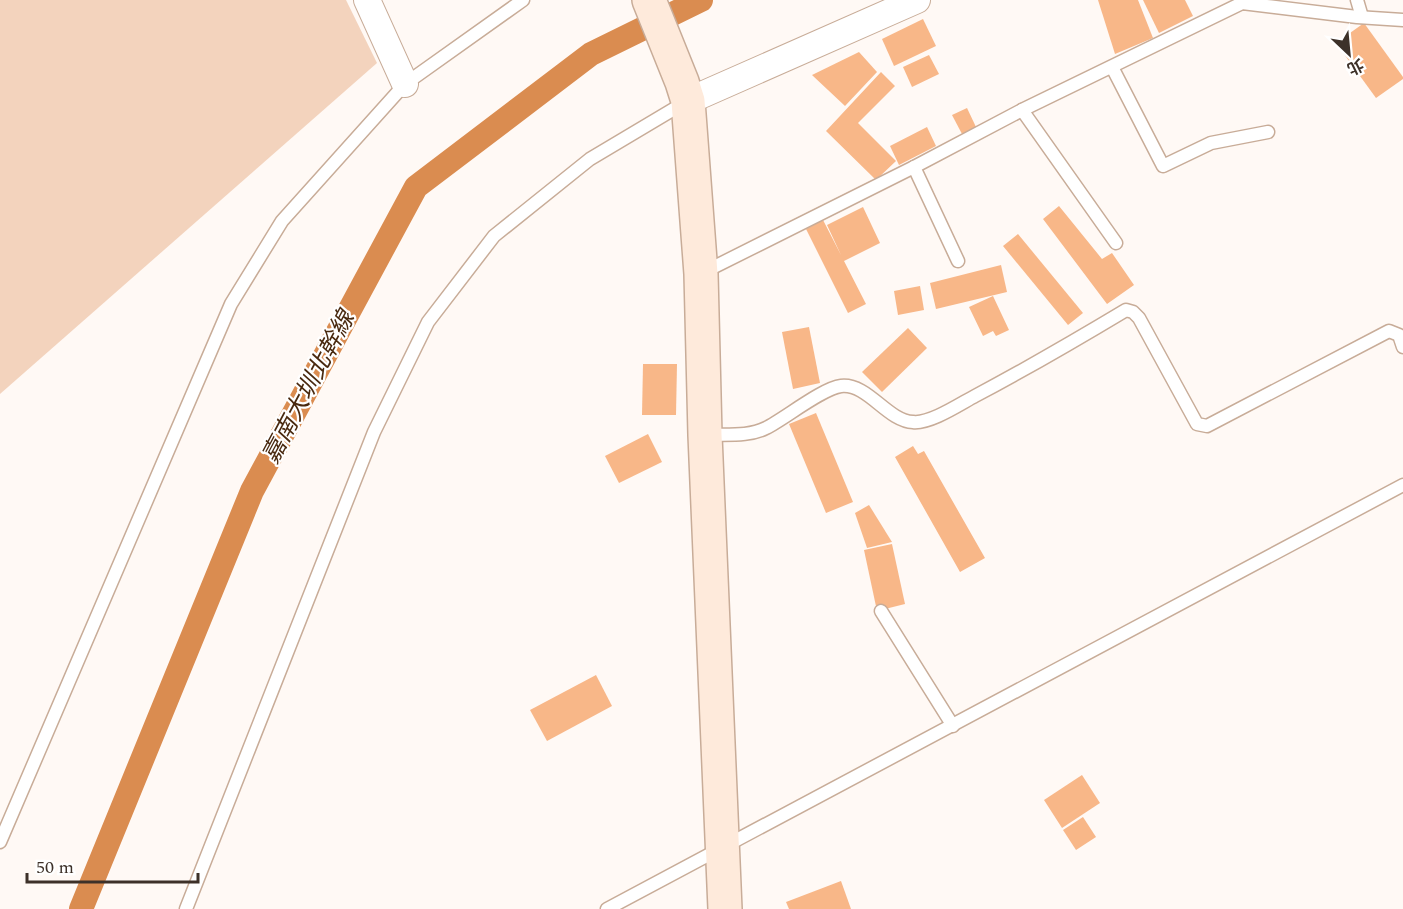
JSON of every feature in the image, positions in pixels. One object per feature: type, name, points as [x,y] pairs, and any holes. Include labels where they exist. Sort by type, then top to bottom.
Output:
[{"type":"main road","points":[[649,0],[685,92],[701,274],[705,435],[725,909]]},
{"type":"street","points":[[367,0],[405,84]]},
{"type":"street","points":[[685,92],[917,0]]},
{"type":"lane","points":[[0,842],[231,304],[282,221],[405,84],[524,0]]},
{"type":"lane","points":[[1357,0],[1362,17]]},
{"type":"lane","points":[[701,274],[1022,110],[1242,3],[1403,20]]},
{"type":"lane","points":[[1112,67],[1163,166],[1211,143],[1268,132]]},
{"type":"lane","points":[[186,909],[374,432],[428,322],[494,236],[590,159],[685,92]]},
{"type":"lane","points":[[1022,110],[1116,243]]},
{"type":"lane","points":[[914,167],[958,261]]},
{"type":"lane","points":[[705,435],[746,434],[764,429],[816,397],[839,386],[854,387],[901,419],[913,422],[924,421],[954,408],[1024,370],[1125,310],[1133,312],[1139,318],[1197,424],[1207,426],[1389,331],[1398,336],[1403,347]]},
{"type":"lane","points":[[606,909],[1403,486]]},
{"type":"lane","points":[[881,611],[953,726]]},
{"type":"shaded area","points":[[0,0],[346,0],[377,63],[0,394]]},
{"type":"building","points":[[1098,0],[1138,0],[1153,38],[1115,54]]},
{"type":"building","points":[[1143,0],[1185,0],[1193,16],[1159,33]]},
{"type":"building","points":[[923,19],[936,46],[894,66],[882,39]]},
{"type":"building","points":[[1364,23],[1403,77],[1376,98],[1336,43]]},
{"type":"building","points":[[859,52],[877,72],[845,106],[812,75]]},
{"type":"building","points":[[929,55],[939,74],[912,87],[903,67]]},
{"type":"building","points":[[881,72],[895,86],[858,123],[896,161],[876,180],[826,131]]},
{"type":"building","points":[[967,108],[976,127],[962,134],[952,115]]},
{"type":"building","points":[[927,127],[936,146],[899,165],[890,146]]},
{"type":"building","points":[[1059,206],[1102,259],[1112,253],[1134,285],[1107,304],[1043,219]]},
{"type":"building","points":[[863,207],[880,243],[844,261],[866,304],[848,313],[806,229],[823,220],[841,255],[827,225]]},
{"type":"building","points":[[1018,234],[1083,313],[1068,325],[1003,246]]},
{"type":"building","points":[[1001,265],[1007,292],[936,309],[930,283]]},
{"type":"building","points":[[920,286],[924,310],[898,315],[894,291]]},
{"type":"building","points":[[993,296],[1009,330],[996,336],[993,331],[983,336],[969,307]]},
{"type":"building","points":[[809,327],[820,383],[793,389],[782,332]]},
{"type":"building","points":[[908,328],[927,348],[882,392],[862,372]]},
{"type":"building","points":[[643,364],[677,364],[676,415],[642,415]]},
{"type":"building","points":[[816,413],[853,502],[826,513],[789,424]]},
{"type":"building","points":[[648,434],[662,462],[619,483],[605,456]]},
{"type":"building","points":[[913,446],[918,454],[924,451],[985,558],[960,572],[895,457]]},
{"type":"building","points":[[869,505],[892,542],[867,548],[855,513]]},
{"type":"building","points":[[892,544],[905,604],[877,611],[864,550]]},
{"type":"building","points":[[596,675],[612,706],[547,741],[530,710]]},
{"type":"building","points":[[1082,775],[1100,803],[1062,828],[1044,800]]},
{"type":"building","points":[[1083,817],[1096,837],[1076,850],[1063,830]]},
{"type":"building","points":[[841,881],[851,909],[789,909],[786,902]]},
{"type":"waterway","name":"嘉南大圳北幹線","points":[[81,909],[252,491],[416,187],[591,54],[701,0]]}]
